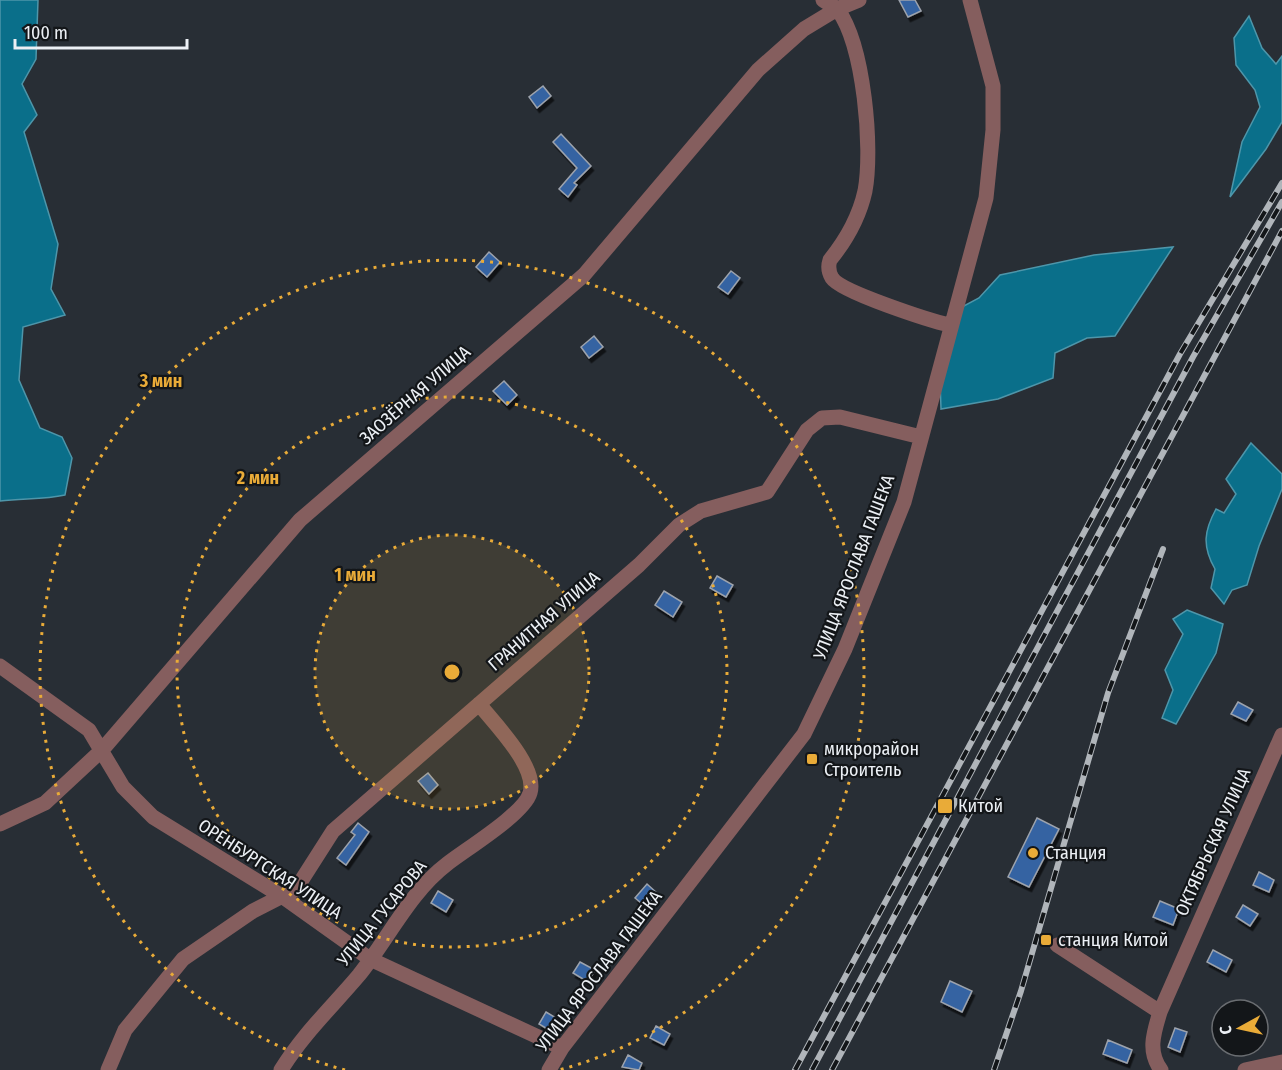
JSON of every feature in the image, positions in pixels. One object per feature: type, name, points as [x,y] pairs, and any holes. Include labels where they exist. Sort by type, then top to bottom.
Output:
[{"type":"street","points":[[823,0],[837,9],[854,47],[864,92],[867,170],[858,215],[846,240],[830,260],[830,273],[833,280],[851,290],[924,319],[950,325]]},
{"type":"street","name":"ЗАОЗЁРНАЯ УЛИЦА","points":[[0,824],[45,803],[102,750],[300,520],[584,275],[758,70],[804,28],[858,0]]},
{"type":"street","name":"УЛИЦА ЯРОСЛАВА ГАШЕКА","points":[[549,1070],[562,1048],[804,734],[845,649],[904,502],[986,198],[993,130],[993,86],[970,0]]},
{"type":"street","name":"ГРАНИТНАЯ УЛИЦА","points":[[108,1070],[125,1030],[183,960],[253,911],[296,889],[333,831],[639,565],[679,525],[701,511],[768,492],[807,430],[815,422],[829,417],[840,417],[921,436]]},
{"type":"street","name":"ОРЕНБУРГСКАЯ УЛИЦА","points":[[0,666],[89,730],[123,787],[153,817],[283,897],[370,959],[562,1048]]},
{"type":"street","name":"УЛИЦА ГУСАРОВА","points":[[281,1070],[297,1044],[359,974],[421,891],[445,865],[499,826],[530,792],[531,784],[524,764],[479,704]]},
{"type":"street","name":"ОКТЯБРЬСКАЯ УЛИЦА","points":[[1160,1068],[1152,1041],[1160,1012],[1282,735]]},
{"type":"street","points":[[1057,945],[1160,1012]]},
{"type":"street","points":[[1245,1070],[1282,1062]]},
{"type":"water","points":[[0,0],[38,0],[36,59],[22,84],[37,115],[24,132],[58,244],[51,289],[65,315],[23,327],[19,380],[40,428],[62,437],[72,458],[65,495],[0,501]]},
{"type":"water","points":[[1249,16],[1262,48],[1276,64],[1282,56],[1282,122],[1266,149],[1230,197],[1242,142],[1260,107],[1255,90],[1236,65],[1234,38]]},
{"type":"water","points":[[1173,247],[1115,336],[1087,338],[1055,353],[1053,378],[998,399],[941,409],[940,379],[960,308],[979,298],[1000,275],[1094,255]]},
{"type":"water","points":[[1251,443],[1282,474],[1282,489],[1259,546],[1247,585],[1232,590],[1224,604],[1211,588],[1215,569],[1206,546],[1207,532],[1216,509],[1224,513],[1236,494],[1226,479]]},
{"type":"water","points":[[1187,610],[1223,624],[1216,653],[1176,724],[1162,718],[1173,690],[1165,670],[1183,634],[1173,619]]},
{"type":"building","points":[[899,0],[915,0],[921,11],[908,17]]},
{"type":"building","points":[[543,86],[551,96],[537,108],[529,97]]},
{"type":"building","points":[[561,134],[591,166],[574,183],[577,185],[568,197],[559,189],[577,168],[553,142]]},
{"type":"building","points":[[489,252],[500,262],[487,277],[476,267]]},
{"type":"building","points":[[731,271],[740,278],[728,294],[718,287]]},
{"type":"building","points":[[594,336],[603,347],[589,358],[581,347]]},
{"type":"building","points":[[504,381],[517,395],[507,405],[493,391]]},
{"type":"building","points":[[717,576],[733,585],[726,597],[710,588]]},
{"type":"building","points":[[664,591],[682,602],[673,617],[655,605]]},
{"type":"building","points":[[1238,702],[1253,710],[1246,721],[1231,714]]},
{"type":"building","points":[[428,773],[438,785],[429,794],[418,781]]},
{"type":"building","name":"Станция","points":[[1037,818],[1059,829],[1029,887],[1008,877]]},
{"type":"building","points":[[358,823],[369,832],[346,865],[337,858],[355,835],[351,832]]},
{"type":"building","points":[[1259,872],[1274,880],[1269,892],[1253,885]]},
{"type":"building","points":[[647,884],[658,894],[646,907],[635,898]]},
{"type":"building","points":[[438,891],[453,900],[446,912],[431,903]]},
{"type":"building","points":[[1160,901],[1179,909],[1173,925],[1153,917]]},
{"type":"building","points":[[1243,905],[1258,914],[1250,926],[1236,917]]},
{"type":"building","points":[[1213,950],[1232,960],[1226,972],[1207,962]]},
{"type":"building","points":[[580,962],[595,970],[588,982],[573,973]]},
{"type":"building","points":[[950,981],[972,991],[962,1012],[941,1002]]},
{"type":"building","points":[[546,1012],[561,1021],[554,1033],[539,1024]]},
{"type":"building","points":[[656,1026],[670,1034],[664,1045],[650,1038]]},
{"type":"building","points":[[1175,1028],[1187,1032],[1180,1052],[1168,1047]]},
{"type":"building","points":[[1108,1040],[1132,1050],[1127,1063],[1103,1054]]},
{"type":"building","points":[[628,1055],[642,1063],[639,1070],[622,1067]]},
{"type":"railway","points":[[795,1070],[1180,354],[1282,183]]},
{"type":"railway","points":[[812,1070],[1193,357],[1282,202]]},
{"type":"railway","points":[[832,1070],[1282,231]]},
{"type":"railway","points":[[994,1070],[1021,991],[1108,693],[1163,549]]},
{"type":"place","name":"микрорайон Строитель","points":[[812,759]]},
{"type":"place","name":"Китой","points":[[945,806]]},
{"type":"place","name":"Станция","points":[[1033,853]]},
{"type":"place","name":"станция Китой","points":[[1046,940]]}]
